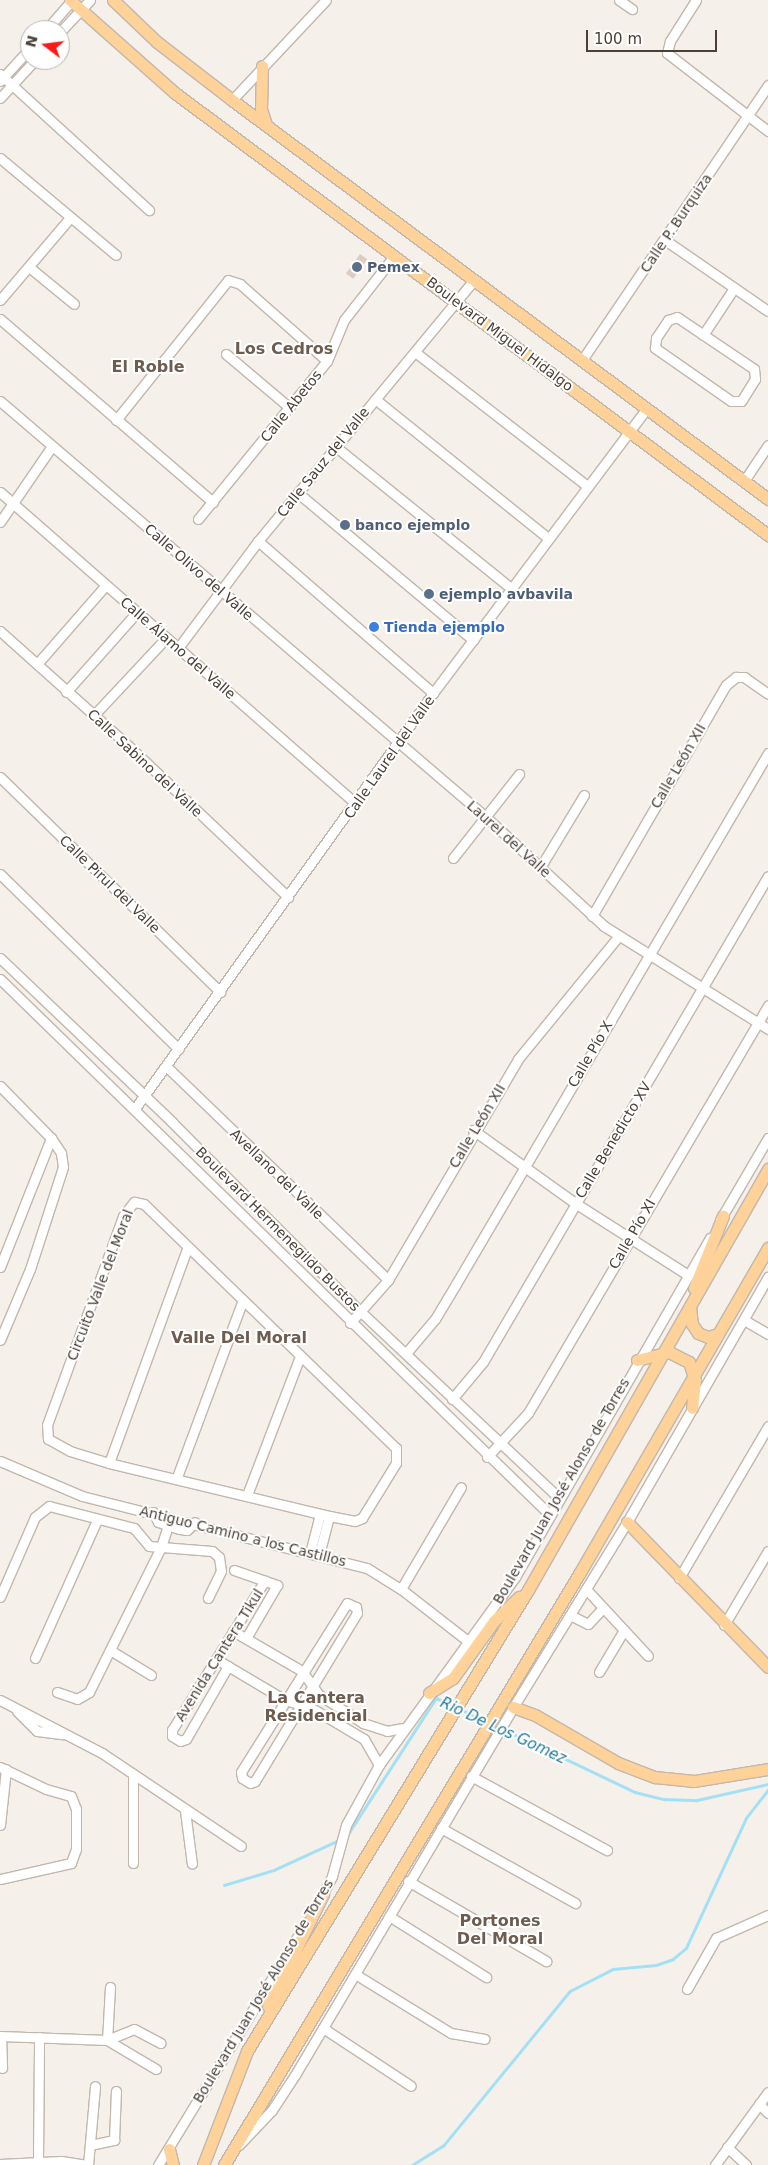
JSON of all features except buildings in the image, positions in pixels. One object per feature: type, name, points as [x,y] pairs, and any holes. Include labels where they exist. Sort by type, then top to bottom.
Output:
[{"type":"main road","name":"Boulevard Miguel Hidalgo","points":[[71,0],[175,93],[768,535]]},
{"type":"main road","name":"Boulevard Miguel Hidalgo","points":[[113,0],[157,42],[232,100],[768,499]]},
{"type":"main road","points":[[262,66],[261,109],[266,124]]},
{"type":"main road","name":"Boulevard Juan José Alonso de Torres","points":[[202,2165],[247,2051],[464,1690],[528,1590],[768,1170]]},
{"type":"main road","points":[[718,1334],[708,1337],[698,1333],[690,1307],[723,1216]]},
{"type":"main road","points":[[224,2165],[509,1705],[694,1373],[768,1248]]},
{"type":"main road","points":[[637,1360],[662,1354],[678,1354],[689,1362],[694,1373],[692,1408]]},
{"type":"main road","points":[[628,1522],[724,1625],[768,1667]]},
{"type":"main road","points":[[429,1693],[453,1678],[494,1621],[528,1590]]},
{"type":"main road","points":[[509,1705],[535,1715],[618,1763],[655,1777],[694,1781],[768,1768]]},
{"type":"main road","points":[[265,2021],[274,1988],[312,1922],[323,1894]]},
{"type":"main road","points":[[169,2149],[173,2165]]},
{"type":"street","points":[[54,20],[71,0]]},
{"type":"street","points":[[70,21],[90,0]]},
{"type":"street","points":[[232,100],[326,0]]},
{"type":"street","points":[[619,0],[632,9]]},
{"type":"street","points":[[696,0],[670,41],[667,53],[673,60],[768,131]]},
{"type":"street","points":[[20,58],[1,77],[149,210]]},
{"type":"street","points":[[0,98],[26,70]]},
{"type":"street","name":"Calle P. Burquiza","points":[[582,360],[665,240],[768,85]]},
{"type":"street","points":[[0,158],[69,219],[116,255]]},
{"type":"street","points":[[0,300],[69,219]]},
{"type":"street","points":[[665,240],[768,311]]},
{"type":"street","name":"Calle Abetos","points":[[198,519],[327,361],[344,320],[394,256]]},
{"type":"street","points":[[29,267],[74,304]]},
{"type":"street","points":[[116,420],[228,280],[240,284],[327,361]]},
{"type":"street","name":"Calle Sauz del Valle","points":[[178,648],[219,590],[258,540],[473,281]]},
{"type":"street","points":[[704,335],[734,288]]},
{"type":"street","points":[[673,317],[704,335],[756,372],[755,379],[741,401],[731,401],[655,345],[656,338],[673,317]]},
{"type":"street","points":[[0,319],[213,502]]},
{"type":"street","points":[[414,352],[587,486]]},
{"type":"street","points":[[226,354],[289,407]]},
{"type":"street","points":[[375,399],[548,538]]},
{"type":"street","name":"Calle Olivo del Valle","points":[[0,401],[398,744]]},
{"type":"street","name":"Calle Laurel del Valle","points":[[136,1107],[167,1067],[473,640],[646,409]]},
{"type":"street","points":[[744,481],[768,445]]},
{"type":"street","points":[[0,522],[52,446]]},
{"type":"street","points":[[336,447],[512,589]]},
{"type":"street","name":"Calle Álamo del Valle","points":[[0,492],[356,804]]},
{"type":"street","points":[[298,493],[473,640]]},
{"type":"street","points":[[258,540],[434,694]]},
{"type":"street","points":[[37,664],[105,586]]},
{"type":"street","points":[[66,692],[137,612]]},
{"type":"street","name":"Calle Sabino del Valle","points":[[0,631],[288,898]]},
{"type":"street","points":[[93,716],[166,638]]},
{"type":"street","name":"Calle León XII","points":[[592,916],[721,691],[740,676],[768,694]]},
{"type":"street","name":"Laurel del Valle","points":[[398,744],[487,818],[541,866],[592,916],[618,937],[646,956],[768,1029]]},
{"type":"street","name":"Calle Pío X","points":[[407,1352],[435,1319],[646,956],[768,753]]},
{"type":"street","points":[[453,858],[487,818],[519,774]]},
{"type":"street","name":"Calle Pirul del Valle","points":[[0,777],[220,992]]},
{"type":"street","points":[[541,866],[584,795]]},
{"type":"street","points":[[0,874],[179,1049]]},
{"type":"street","name":"Calle Benedicto XV","points":[[452,1399],[480,1367],[768,876]]},
{"type":"street","name":"Calle León XII","points":[[350,1323],[388,1280],[473,1130],[528,1045],[618,937]]},
{"type":"street","name":"Boulevard Hermenegildo Bustos","points":[[0,958],[146,1096],[361,1312],[407,1352],[452,1399],[559,1498]]},
{"type":"street","name":"Boulevard Hermenegildo Bustos","points":[[0,979],[136,1107],[350,1323],[550,1515]]},
{"type":"street","name":"Calle Pío XI","points":[[487,1456],[500,1445],[528,1413],[768,1005]]},
{"type":"street","name":"Avellano del Valle","points":[[167,1067],[388,1280]]},
{"type":"street","points":[[0,1340],[30,1269],[62,1176],[63,1160],[51,1138],[1,1089]]},
{"type":"street","points":[[473,1130],[575,1203],[688,1274]]},
{"type":"street","points":[[0,1267],[51,1138]]},
{"type":"street","name":"Boulevard Juan José Alonso de Torres","points":[[158,2165],[323,1894],[341,1839],[380,1765],[402,1728],[469,1642],[515,1577],[637,1360],[768,1138]]},
{"type":"street","name":"Circuito Valle del Moral","points":[[134,1202],[144,1204],[187,1249],[243,1300],[397,1451],[396,1463],[365,1516],[355,1521],[324,1515],[177,1477],[109,1463],[52,1442],[46,1429],[126,1208],[134,1202]]},
{"type":"street","points":[[109,1463],[187,1249]]},
{"type":"street","points":[[509,1705],[570,1615],[628,1522],[768,1277]]},
{"type":"street","points":[[177,1477],[243,1300]]},
{"type":"street","points":[[744,1320],[768,1334]]},
{"type":"street","points":[[247,1494],[300,1356]]},
{"type":"street","points":[[679,1578],[768,1426]]},
{"type":"street","name":"Antiguo Camino a los Castillos","points":[[0,1461],[66,1492],[196,1522],[367,1568],[401,1588],[469,1642]]},
{"type":"street","points":[[401,1588],[461,1487]]},
{"type":"street","points":[[0,1597],[35,1517],[44,1507],[54,1506],[98,1520],[139,1530],[147,1545],[204,1548],[219,1557],[221,1571],[208,1598]]},
{"type":"street","points":[[153,1512],[158,1522],[168,1526],[187,1530],[196,1522]]},
{"type":"street","points":[[315,1554],[324,1515]]},
{"type":"street","points":[[35,1658],[98,1520]]},
{"type":"street","points":[[57,1692],[77,1699],[85,1697],[161,1547],[168,1526]]},
{"type":"street","points":[[724,1625],[768,1551]]},
{"type":"street","points":[[234,1570],[265,1580]]},
{"type":"street","name":"Avenida Cantera Tikul","points":[[228,1666],[186,1738],[180,1741],[172,1736],[172,1730],[265,1580],[277,1585],[277,1589],[246,1638]]},
{"type":"street","points":[[586,1589],[648,1656]]},
{"type":"street","points":[[344,1605],[356,1607],[357,1613],[312,1688],[255,1781],[250,1783],[242,1778],[241,1772],[344,1605]]},
{"type":"street","points":[[570,1615],[588,1624],[604,1608]]},
{"type":"street","points":[[599,1672],[624,1630]]},
{"type":"street","points":[[233,1631],[302,1672],[312,1688],[373,1727],[388,1731],[402,1728]]},
{"type":"street","points":[[110,1650],[151,1675]]},
{"type":"street","points":[[216,1658],[285,1700],[301,1705],[364,1739],[380,1765]]},
{"type":"street","points":[[0,1700],[133,1774],[185,1811],[241,1846]]},
{"type":"street","points":[[230,2154],[282,2098],[471,1776],[488,1737]]},
{"type":"street","points":[[0,1825],[3,1768],[74,1798],[76,1849],[74,1860],[66,1867],[0,1879]]},
{"type":"street","points":[[132,1863],[133,1774]]},
{"type":"street","points":[[471,1776],[607,1850]]},
{"type":"street","points":[[185,1811],[192,1864]]},
{"type":"street","points":[[441,1828],[575,1903]]},
{"type":"street","points":[[408,1881],[546,1961]]},
{"type":"street","points":[[687,1989],[716,1938],[768,1915]]},
{"type":"street","points":[[389,1916],[486,1977]]},
{"type":"street","points":[[355,1974],[451,2033],[484,2039]]},
{"type":"street","points":[[107,2040],[110,1987]]},
{"type":"street","points":[[1,2062],[0,2036],[107,2040],[134,2028],[160,2043]]},
{"type":"street","points":[[323,2028],[411,2086]]},
{"type":"street","points":[[38,2161],[39,2037]]},
{"type":"street","points":[[107,2040],[156,2069]]},
{"type":"street","points":[[0,2164],[38,2161],[88,2165],[95,2086]]},
{"type":"street","points":[[90,2145],[114,2140],[116,2091]]},
{"type":"street","points":[[715,2165],[768,2092]]},
{"type":"street","points":[[759,2104],[768,2113]]},
{"type":"street","points":[[727,2147],[746,2165]]},
{"type":"waterway","name":"Rio De Los Gomez","points":[[346,1837],[436,1698],[453,1706]]},
{"type":"waterway","name":"Rio De Los Gomez","points":[[460,1709],[487,1722]]},
{"type":"waterway","name":"Rio De Los Gomez","points":[[503,1729],[635,1792],[664,1799],[697,1800],[768,1784]]},
{"type":"waterway","points":[[412,2165],[443,2146],[570,1991],[613,1969],[656,1965],[673,1959],[686,1948],[746,1818],[768,1790]]},
{"type":"waterway","name":"Rio De Los Gomez","points":[[224,1885],[274,1870],[339,1840]]},
{"type":"place","name":"Pemex","points":[[357,267]]},
{"type":"place","name":"banco ejemplo","points":[[345,525]]},
{"type":"place","name":"ejemplo avbavila","points":[[429,594]]},
{"type":"place","name":"Tienda ejemplo","points":[[374,627]]},
{"type":"district","name":"Los Cedros","points":[[284,349]]},
{"type":"district","name":"El Roble","points":[[148,367]]},
{"type":"district","name":"Valle Del Moral","points":[[239,1338]]},
{"type":"district","name":"La Cantera Residencial","points":[[316,1707]]},
{"type":"district","name":"Portones Del Moral","points":[[500,1930]]}]
